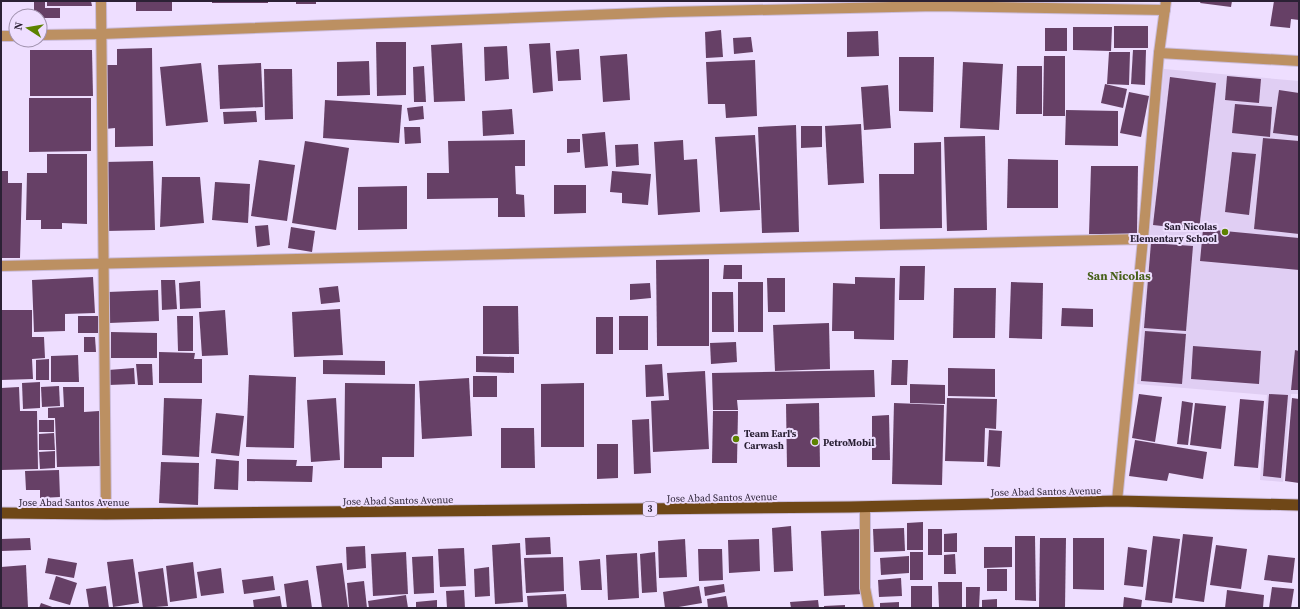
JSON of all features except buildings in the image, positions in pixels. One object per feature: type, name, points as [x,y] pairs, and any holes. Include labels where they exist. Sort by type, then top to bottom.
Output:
[{"type":"highway","name":"Jose Abad Santos Avenue","points":[[1,513],[106,514],[865,507],[1117,501],[1299,505]]},
{"type":"street","points":[[101,1],[106,514]]},
{"type":"street","points":[[48,35],[668,12],[944,6],[1166,6],[1159,53],[1143,239],[1117,501]]},
{"type":"street","points":[[1159,53],[1299,62]]},
{"type":"street","points":[[1,266],[1143,239]]},
{"type":"street","points":[[865,507],[865,588],[869,608]]},
{"type":"shaded area","name":"San Nicolas Elementary School","points":[[1164,69],[1299,81],[1299,394],[1291,394],[1283,482],[1260,480],[1267,395],[1137,384]]},
{"type":"place","name":"San Nicolas Elementary School","points":[[1225,232]]},
{"type":"place","name":"Team Earl's Carwash","points":[[736,439]]},
{"type":"place","name":"PetroMobil","points":[[815,442]]},
{"type":"district","name":"San Nicolas","points":[[1119,276]]}]
